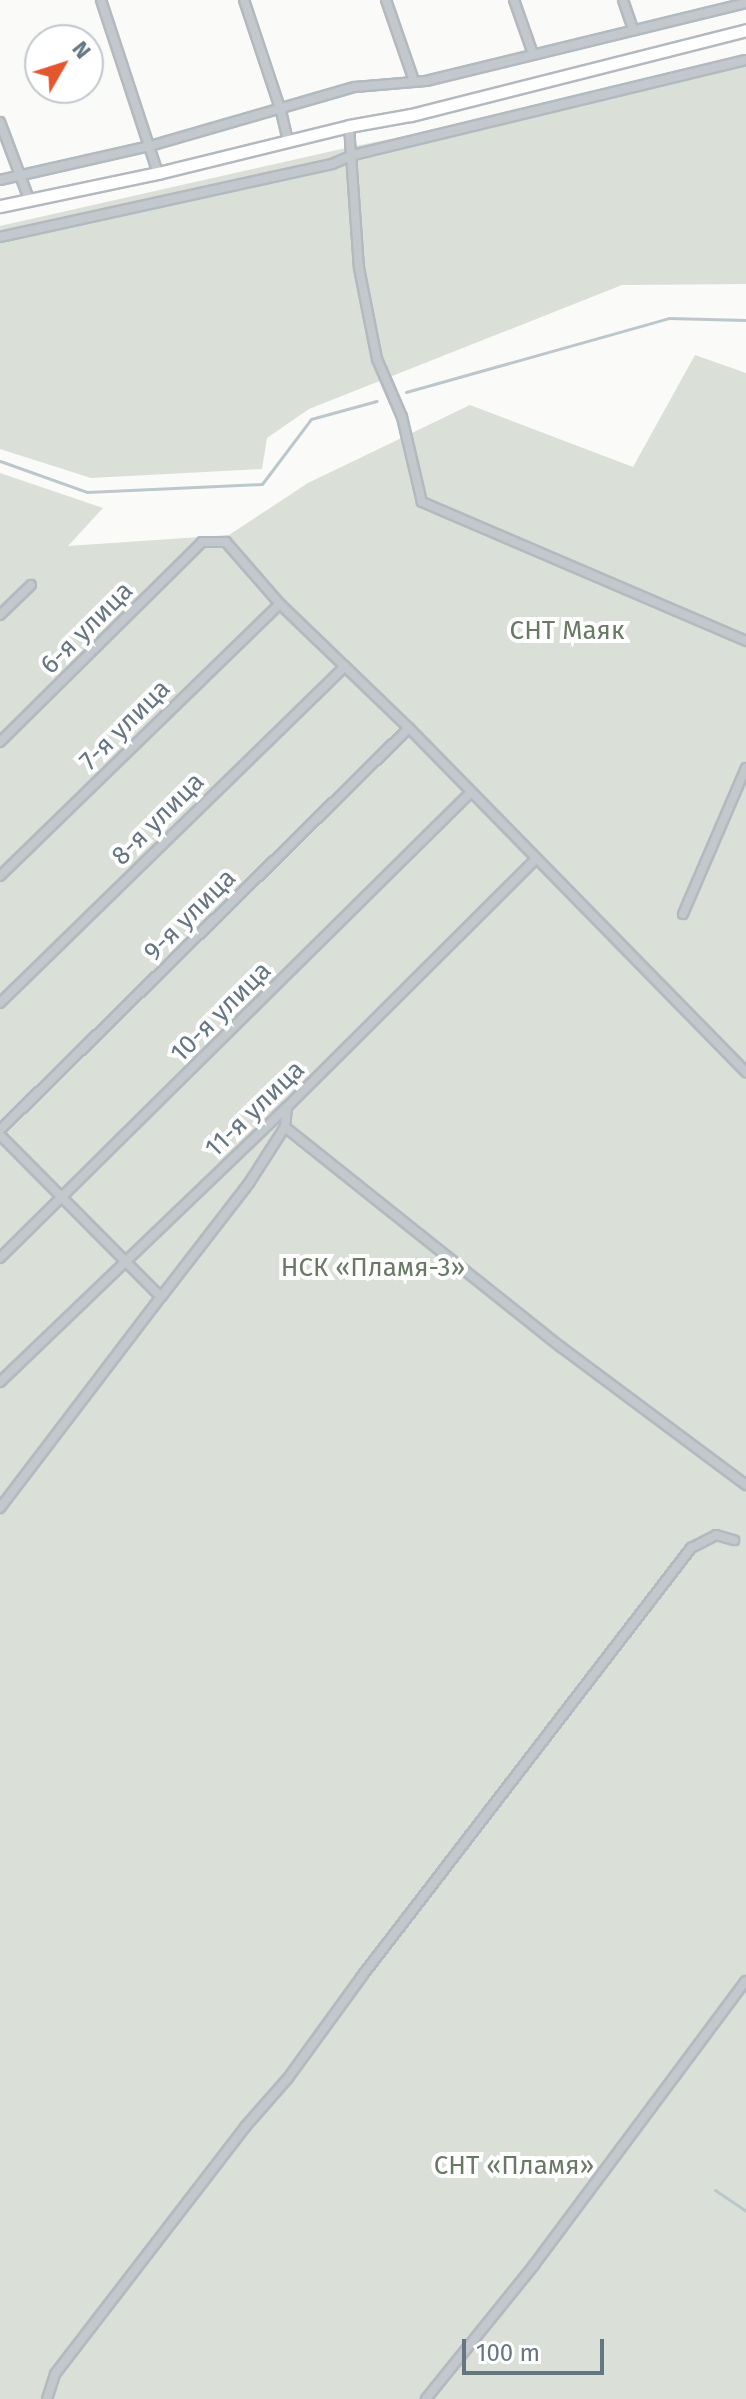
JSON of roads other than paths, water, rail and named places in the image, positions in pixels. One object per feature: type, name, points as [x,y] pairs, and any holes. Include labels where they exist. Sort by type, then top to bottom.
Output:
[{"type":"street","points":[[101,0],[158,173]]},
{"type":"street","points":[[244,0],[281,111],[288,142]]},
{"type":"street","points":[[386,0],[414,81]]},
{"type":"street","points":[[514,0],[533,54]]},
{"type":"street","points":[[623,0],[633,29]]},
{"type":"street","points":[[0,180],[150,146],[281,111],[355,87],[414,81],[746,3]]},
{"type":"street","points":[[0,206],[158,173],[349,126],[411,115],[746,30]]},
{"type":"street","points":[[0,237],[318,167],[353,155],[746,60]]},
{"type":"street","points":[[0,122],[29,199]]},
{"type":"street","points":[[349,126],[359,268],[377,359],[402,417],[422,502],[746,641]]},
{"type":"street","name":"6-я улица","points":[[0,742],[202,542],[226,542],[280,604]]},
{"type":"street","points":[[0,615],[31,585]]},
{"type":"street","points":[[280,604],[409,728],[746,1072]]},
{"type":"street","name":"7-я улица","points":[[0,876],[280,604]]},
{"type":"street","name":"8-я улица","points":[[0,1003],[345,666]]},
{"type":"street","name":"9-я улица","points":[[0,1132],[409,728]]},
{"type":"street","points":[[683,914],[746,768]]},
{"type":"street","name":"10-я улица","points":[[0,1258],[470,793]]},
{"type":"street","name":"11-я улица","points":[[0,1382],[287,1107],[535,860]]},
{"type":"street","points":[[0,1508],[249,1183],[285,1127],[287,1107]]},
{"type":"street","points":[[285,1127],[561,1347],[746,1485]]},
{"type":"street","points":[[0,1132],[61,1198],[161,1297]]},
{"type":"street","points":[[47,2399],[55,2374],[245,2127],[288,2078],[362,1976],[691,1548],[716,1535],[734,1540]]},
{"type":"street","points":[[426,2399],[534,2265],[746,1981]]},
{"type":"waterway","points":[[406,392],[669,318],[746,320]]},
{"type":"waterway","points":[[0,461],[87,492],[262,484],[311,419],[377,401]]},
{"type":"waterway","points":[[715,2190],[746,2211]]},
{"type":"park label","name":"СНТ Маяк","points":[[567,631]]},
{"type":"park label","name":"НСК «Пламя-3»","points":[[373,1268]]},
{"type":"park label","name":"СНТ «Пламя»","points":[[514,2166]]}]
